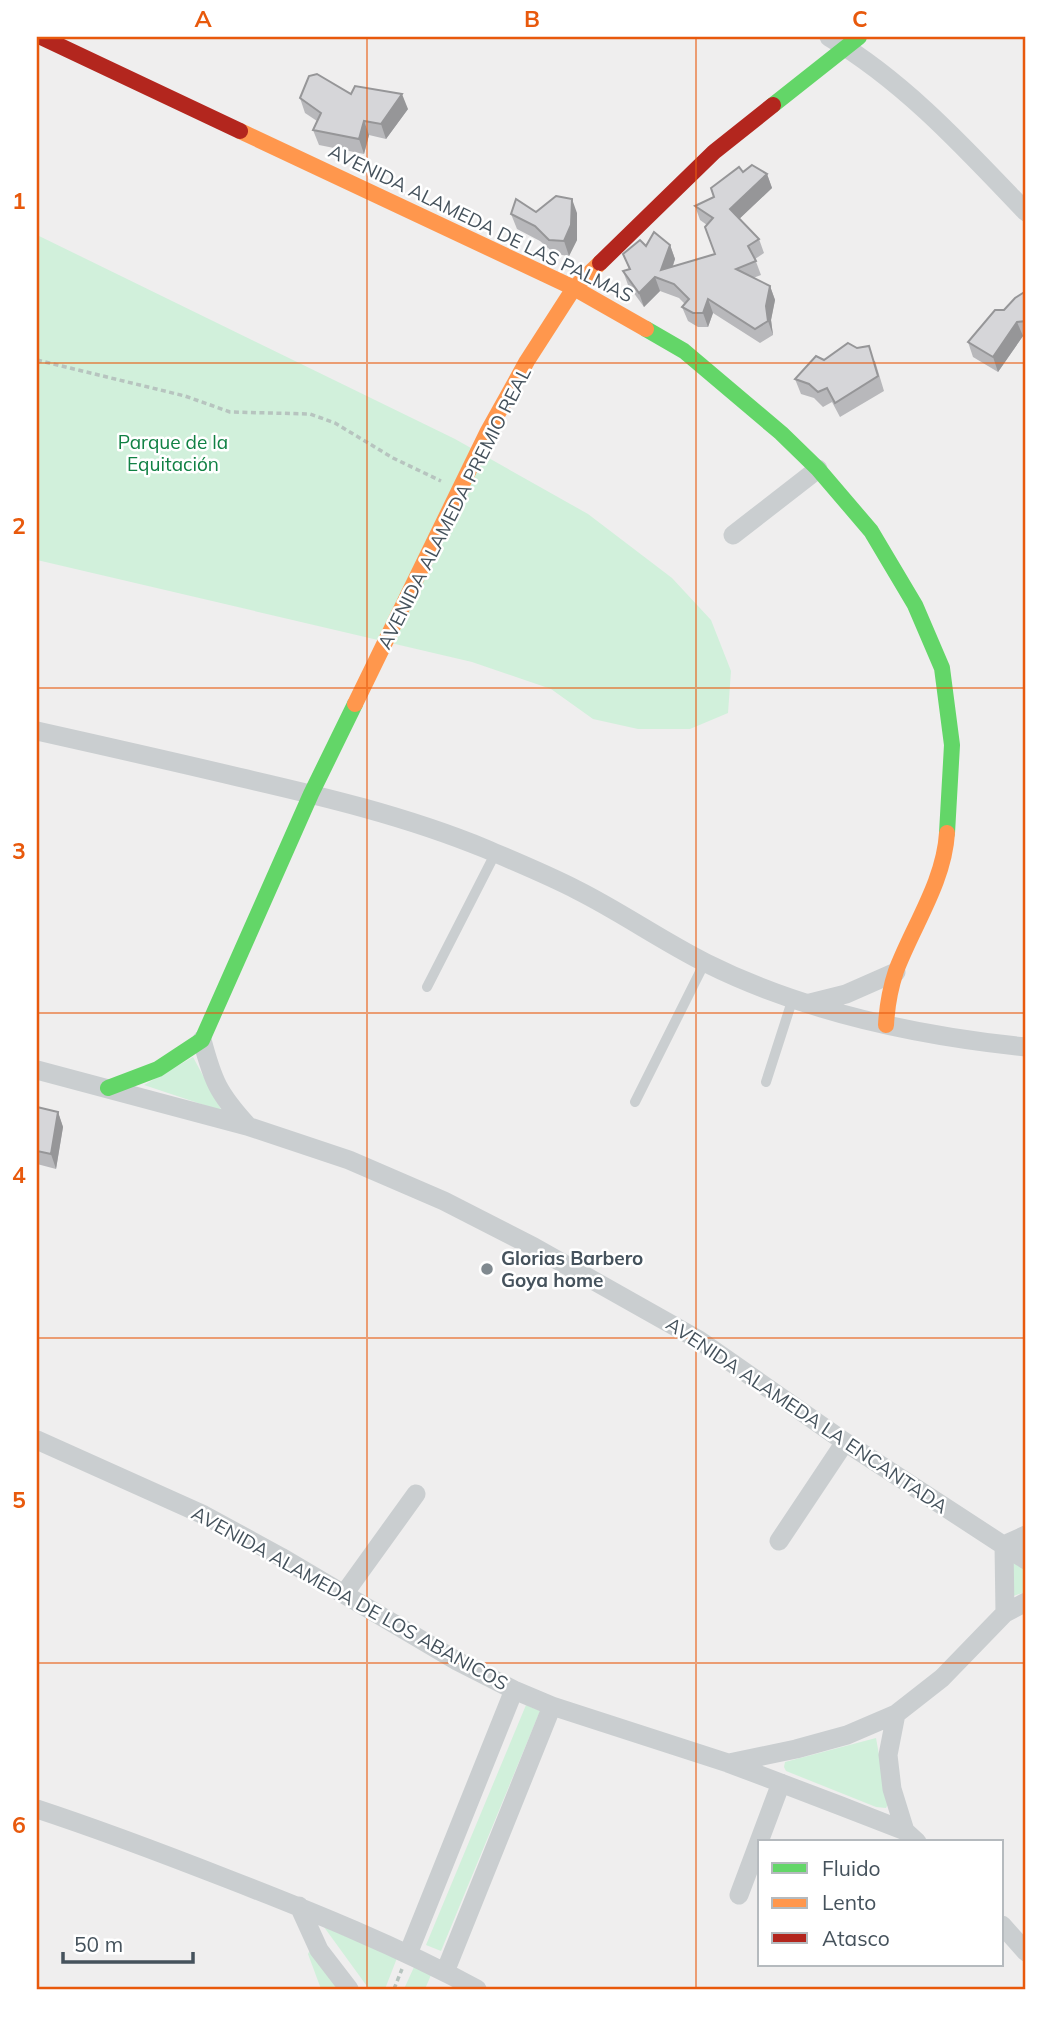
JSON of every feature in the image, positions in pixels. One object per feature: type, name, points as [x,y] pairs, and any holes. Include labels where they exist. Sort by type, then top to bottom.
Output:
[{"type":"street","name":"AVENIDA ALAMEDA DE LAS PALMAS","points":[[41,37],[575,288],[684,351],[781,433],[818,469],[878,541],[915,606],[942,668],[952,745],[946,846],[940,871],[896,972],[888,999],[886,1025]]},
{"type":"street","name":"AVENIDA ALAMEDA PREMIO REAL","points":[[108,1088],[147,1076],[175,1061],[202,1040],[311,794],[487,433],[520,373],[575,288],[714,152],[845,40]]},
{"type":"street","points":[[845,40],[936,119],[1026,212]]},
{"type":"street","points":[[733,535],[818,469]]},
{"type":"street","points":[[37,731],[311,794],[401,818],[576,889],[705,962],[742,979],[886,1025],[968,1041],[1026,1047]]},
{"type":"street","points":[[801,1000],[846,994],[896,972]]},
{"type":"street","points":[[202,1040],[211,1074],[224,1100],[247,1126]]},
{"type":"street","name":"AVENIDA ALAMEDA LA ENCANTADA","points":[[37,1070],[247,1126],[349,1160],[444,1201],[534,1247],[699,1340],[845,1442],[1026,1560]]},
{"type":"street","name":"AVENIDA ALAMEDA DE LOS ABANICOS","points":[[37,1440],[204,1515],[457,1661],[514,1690],[552,1706],[728,1763],[911,1837]]},
{"type":"street","points":[[779,1541],[845,1442]]},
{"type":"street","points":[[344,1594],[416,1494]]},
{"type":"street","points":[[1005,1612],[1004,1545],[1026,1535]]},
{"type":"street","points":[[728,1763],[847,1735],[896,1714],[942,1678],[1005,1612],[1026,1602]]},
{"type":"street","points":[[408,1954],[514,1690]]},
{"type":"street","points":[[445,1972],[552,1706]]},
{"type":"street","points":[[896,1714],[888,1755],[892,1789],[911,1837]]},
{"type":"street","points":[[760,1840],[781,1783]]},
{"type":"street","points":[[37,1809],[99,1829],[299,1906],[408,1954],[477,1989]]},
{"type":"street","points":[[739,1895],[758,1844]]},
{"type":"street","points":[[299,1906],[319,1950],[349,1989]]},
{"type":"street","points":[[1004,1926],[1026,1952]]},
{"type":"lane","points":[[426,986],[495,854]]},
{"type":"lane","points":[[635,1102],[705,962]]},
{"type":"lane","points":[[766,1083],[801,1000]]},
{"type":"path","points":[[37,360],[186,396],[230,412],[310,414],[335,423],[393,458],[459,490]]},
{"type":"green space","name":"Parque de la Equitación","points":[[37,235],[455,439],[588,514],[672,578],[711,620],[731,671],[728,713],[690,729],[638,729],[593,719],[551,689],[472,662],[37,560]]},
{"type":"green space","points":[[193,1057],[222,1111],[144,1085]]},
{"type":"green space","points":[[1013,1561],[1026,1565],[1026,1592],[1013,1596]]},
{"type":"green space","points":[[526,1705],[540,1711],[441,1951],[426,1945]]},
{"type":"green space","points":[[876,1738],[888,1804],[886,1808],[876,1807],[786,1771],[784,1767],[785,1762]]},
{"type":"green space","points":[[324,1927],[397,1958],[385,1989],[369,1989]]},
{"type":"green space","points":[[310,1950],[341,1989],[321,1989],[308,1954]]},
{"type":"green space","points":[[414,1967],[431,1975],[425,1989],[404,1989]]},
{"type":"building","points":[[317,74],[351,94],[355,86],[402,94],[381,124],[364,121],[359,139],[313,130],[321,113],[300,98],[309,76]]},
{"type":"building","points":[[752,165],[767,174],[730,209],[759,239],[748,246],[756,261],[736,269],[770,286],[766,306],[768,321],[755,329],[708,299],[703,313],[693,313],[682,307],[689,299],[674,284],[655,277],[639,293],[623,271],[630,269],[623,254],[640,240],[646,246],[654,232],[670,245],[661,270],[715,254],[705,227],[713,218],[695,206],[714,197],[711,188],[739,167],[743,172]]},
{"type":"building","points":[[556,196],[572,199],[571,225],[564,241],[549,240],[535,226],[511,214],[516,199],[536,212]]},
{"type":"building","points":[[1026,291],[1026,321],[1017,322],[993,357],[968,342],[995,310],[1004,310]]},
{"type":"building","points":[[848,343],[857,348],[869,346],[878,376],[835,403],[827,388],[818,392],[809,384],[795,379],[816,356],[824,360]]},
{"type":"building","points":[[37,1107],[58,1112],[51,1154],[37,1151]]},
{"type":"traffic: fast","points":[[773,105],[859,37]]},
{"type":"traffic: fast","points":[[646,329],[684,351],[781,433],[818,469],[871,531],[915,605],[942,668],[952,745],[947,833]]},
{"type":"traffic: fast","points":[[108,1088],[158,1069],[202,1040],[311,794],[355,704]]},
{"type":"traffic: slow","points":[[240,131],[574,288],[646,329]]},
{"type":"traffic: slow","points":[[355,704],[487,433],[527,361],[574,288],[600,263]]},
{"type":"traffic: slow","points":[[886,1025],[896,971],[934,886],[945,851],[947,833]]},
{"type":"traffic: jam","points":[[41,37],[240,131]]},
{"type":"traffic: jam","points":[[600,263],[714,152],[773,105]]},
{"type":"place","name":"Glorias Barbero Goya home","points":[[487,1269]]}]
